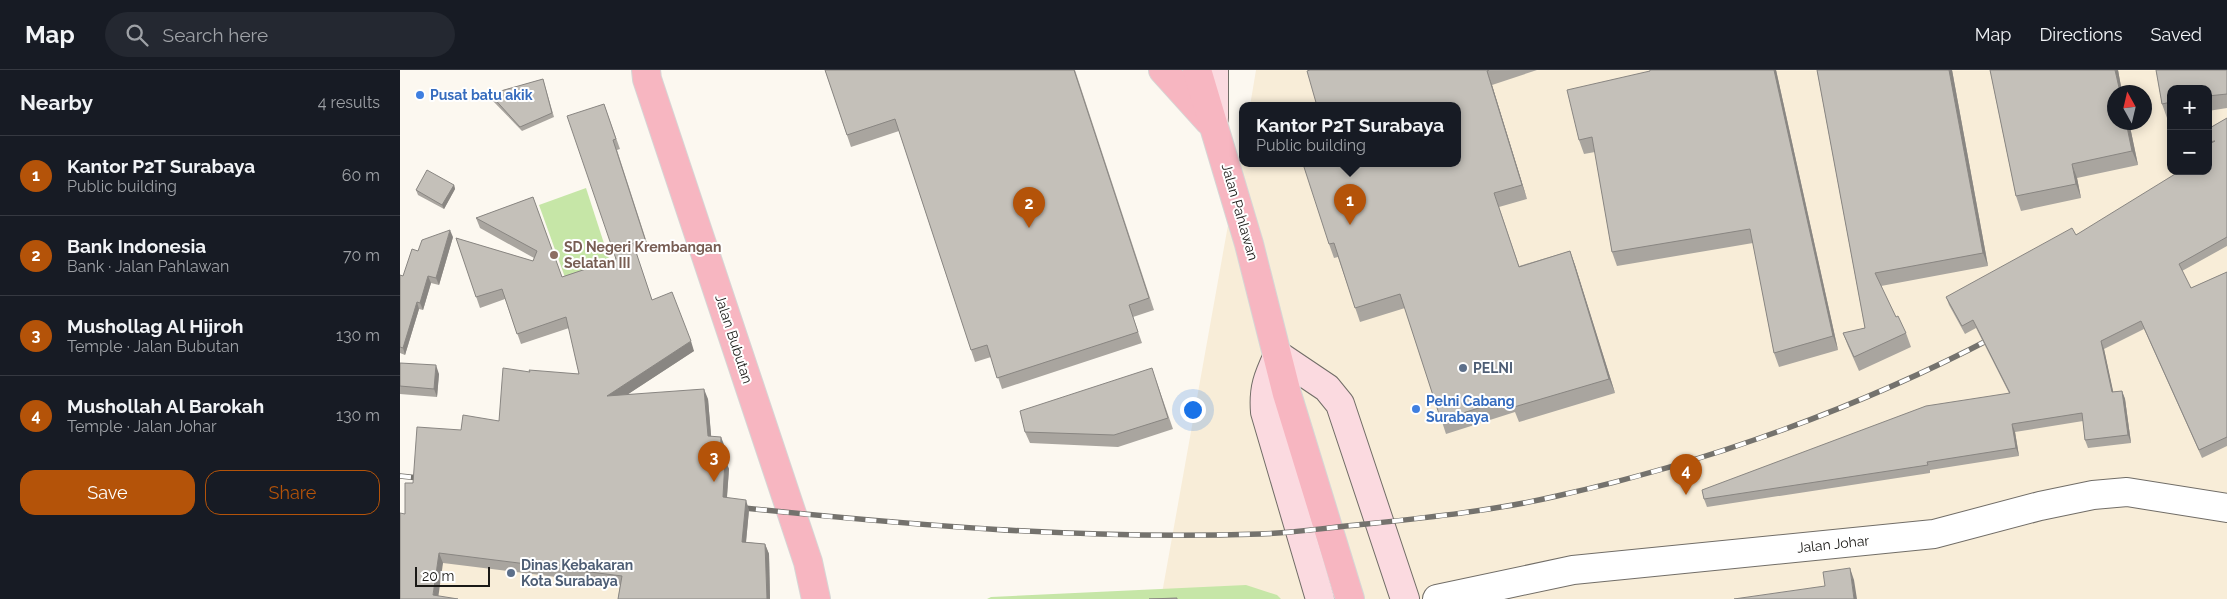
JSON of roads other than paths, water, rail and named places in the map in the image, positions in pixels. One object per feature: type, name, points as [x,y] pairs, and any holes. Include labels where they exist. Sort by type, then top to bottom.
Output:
[{"type":"main road","points":[[1163,70],[1214,126]]},
{"type":"main road","name":"Jalan Pahlawan","points":[[1197,70],[1252,253],[1290,403],[1350,599]]},
{"type":"main road","points":[[1214,70],[1214,126]]},
{"type":"main road","name":"Jalan Bubutan","points":[[645,73],[808,562],[816,599]]},
{"type":"main road","points":[[1320,599],[1264,412],[1264,393],[1267,379],[1278,355],[1327,388],[1340,404],[1405,599]]},
{"type":"street","name":"Jalan Johar","points":[[1437,599],[1572,570],[1934,534],[2040,506],[2093,495],[2127,492],[2227,508]]},
{"type":"railway","points":[[734,507],[931,525],[1128,535],[1272,533],[1458,514],[1508,506],[1613,483],[1726,450],[1837,409],[1944,362],[1996,336]]},
{"type":"railway","points":[[400,476],[428,479]]},
{"type":"place","name":"Pusat batu akik","points":[[420,95]]},
{"type":"place","name":"Kantor P2T Surabaya","points":[[1350,225]]},
{"type":"place","name":"Bank Indonesia","points":[[1029,228]]},
{"type":"place","name":"SD Negeri Krembangan Selatan III","points":[[554,255]]},
{"type":"place","name":"PELNI","points":[[1463,368]]},
{"type":"place","name":"Pelni Cabang Surabaya","points":[[1416,409]]},
{"type":"place","name":"Mushollag Al Hijroh","points":[[714,482]]},
{"type":"place","name":"Mushollah Al Barokah","points":[[1686,495]]},
{"type":"place","name":"Dinas Kebakaran Kota Surabaya","points":[[511,573]]}]
